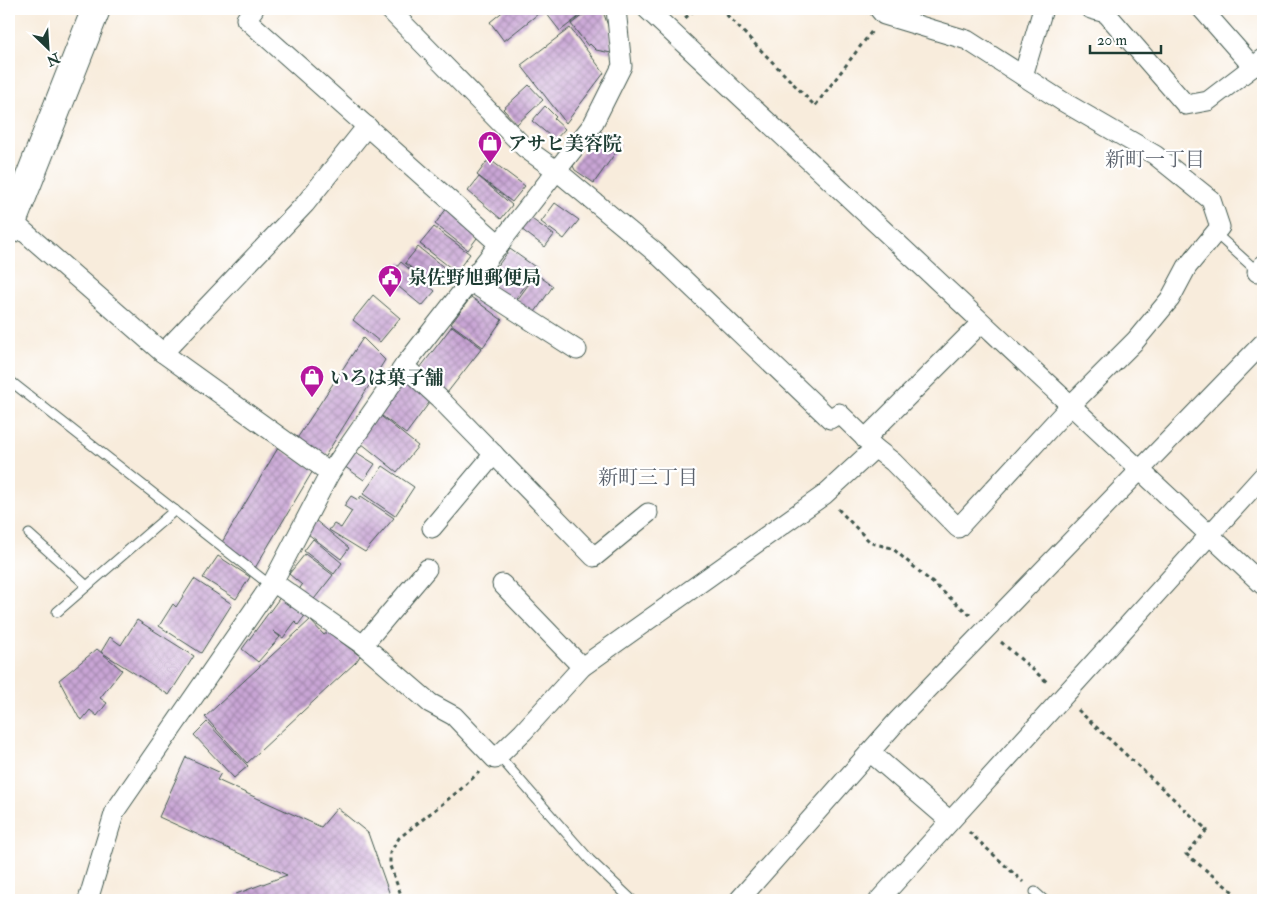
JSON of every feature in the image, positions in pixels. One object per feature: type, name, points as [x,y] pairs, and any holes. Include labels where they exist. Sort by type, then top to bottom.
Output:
[{"type":"main road","points":[[10,226],[96,9]]},
{"type":"street","points":[[254,9],[246,19],[500,245]]},
{"type":"street","points":[[389,9],[525,148],[557,171],[656,253],[830,419],[839,413],[893,462],[958,528],[1070,406],[1136,340],[1170,299],[1187,267],[1220,227],[1211,200],[1155,156],[1062,101],[967,40],[881,12]]},
{"type":"street","points":[[88,900],[115,811],[175,726],[271,583],[330,474],[404,366],[593,124],[622,66],[616,9]]},
{"type":"street","points":[[647,9],[1263,585]]},
{"type":"street","points":[[1023,76],[1043,9]]},
{"type":"street","points":[[1091,9],[1106,13],[1186,105],[1208,101],[1258,63],[1202,9]]},
{"type":"street","points":[[163,353],[305,204],[367,126]]},
{"type":"street","points":[[10,226],[163,353],[330,474]]},
{"type":"street","points":[[470,282],[577,350]]},
{"type":"street","points":[[271,583],[363,645],[430,703],[454,716],[496,757],[523,732],[582,667],[824,494],[981,323]]},
{"type":"street","points":[[740,900],[899,719],[1263,343]]},
{"type":"street","points":[[404,366],[439,398],[594,557],[648,513]]},
{"type":"street","points":[[432,528],[494,454]]},
{"type":"street","points":[[879,900],[1263,476]]},
{"type":"street","points":[[363,645],[427,569]]},
{"type":"street","points":[[502,584],[582,667]]},
{"type":"street","points":[[870,752],[952,820]]},
{"type":"lane","points":[[1215,234],[1261,272]]},
{"type":"lane","points":[[9,380],[271,583]]},
{"type":"lane","points":[[57,612],[175,510]]},
{"type":"lane","points":[[29,534],[87,586]]},
{"type":"lane","points":[[496,757],[590,860],[632,900]]},
{"type":"lane","points":[[1035,892],[1044,900]]},
{"type":"path","points":[[720,9],[815,106],[881,12]]},
{"type":"path","points":[[403,900],[390,866],[390,853],[399,838],[461,789],[496,757]]},
{"type":"path","points":[[952,820],[1035,892]]},
{"type":"building","points":[[506,9],[543,10],[504,41],[490,22]]},
{"type":"building","points":[[543,9],[589,9],[560,31]]},
{"type":"building","points":[[591,9],[602,9],[611,34],[611,53],[596,50],[590,44],[588,46],[571,24]]},
{"type":"building","points":[[570,28],[604,73],[566,123],[521,65]]},
{"type":"building","points":[[529,85],[543,100],[517,124],[503,109]]},
{"type":"building","points":[[545,106],[556,117],[554,119],[565,129],[555,140],[532,121]]},
{"type":"building","points":[[598,130],[621,145],[594,183],[575,170],[573,166]]},
{"type":"building","points":[[489,159],[525,186],[512,202],[477,175]]},
{"type":"building","points":[[479,177],[512,205],[501,219],[468,191]]},
{"type":"building","points":[[555,203],[579,220],[564,239],[541,222]]},
{"type":"building","points":[[447,208],[480,234],[468,250],[435,224]]},
{"type":"building","points":[[529,217],[554,235],[545,247],[521,229]]},
{"type":"building","points":[[434,227],[470,254],[456,272],[420,244]]},
{"type":"building","points":[[418,247],[446,269],[433,285],[405,263]]},
{"type":"building","points":[[510,249],[538,269],[513,302],[486,282]]},
{"type":"building","points":[[401,262],[435,291],[422,306],[388,278]]},
{"type":"building","points":[[536,274],[553,286],[533,315],[515,303]]},
{"type":"building","points":[[373,295],[400,318],[380,342],[353,320]]},
{"type":"building","points":[[471,297],[502,320],[483,347],[451,324]]},
{"type":"building","points":[[452,326],[482,348],[447,393],[417,372]]},
{"type":"building","points":[[363,338],[385,360],[322,461],[294,443]]},
{"type":"building","points":[[405,378],[432,399],[406,434],[378,413]]},
{"type":"building","points":[[377,413],[418,446],[397,472],[356,439]]},
{"type":"building","points":[[278,448],[314,469],[255,568],[221,544]]},
{"type":"building","points":[[351,449],[375,464],[364,480],[341,464]]},
{"type":"building","points":[[383,466],[414,487],[395,516],[363,494]]},
{"type":"building","points":[[351,496],[358,500],[361,496],[394,518],[365,552],[329,530],[334,524],[341,528],[352,511],[344,506]]},
{"type":"building","points":[[315,520],[349,548],[341,559],[308,534]]},
{"type":"building","points":[[313,539],[342,563],[334,574],[304,551]]},
{"type":"building","points":[[305,554],[333,575],[311,603],[297,593],[302,585],[289,574]]},
{"type":"building","points":[[218,556],[250,577],[236,599],[203,578]]},
{"type":"building","points":[[194,579],[232,604],[201,653],[159,626],[173,604],[176,607]]},
{"type":"building","points":[[281,596],[306,614],[298,625],[295,622],[283,638],[273,631],[280,637],[258,662],[242,649]]},
{"type":"building","points":[[137,620],[194,656],[169,695],[101,652],[110,637],[121,645]]},
{"type":"building","points":[[310,620],[324,635],[328,632],[360,656],[356,662],[247,763],[205,717]]},
{"type":"building","points":[[97,649],[122,670],[100,698],[107,703],[97,716],[90,710],[82,720],[79,718],[59,680]]},
{"type":"building","points":[[207,722],[248,766],[234,778],[194,735]]},
{"type":"building","points":[[186,757],[221,773],[217,780],[321,827],[337,808],[368,833],[390,895],[376,900],[239,900],[236,894],[287,875],[159,817]]},
{"type":"place","name":"アサヒ美容院","points":[[490,164]]},
{"type":"place","name":"泉佐野旭郵便局","points":[[390,298]]},
{"type":"place","name":"いろは菓子舗","points":[[312,398]]},
{"type":"district","name":"新町一丁目","points":[[1155,159]]},
{"type":"district","name":"新町三丁目","points":[[648,477]]}]
